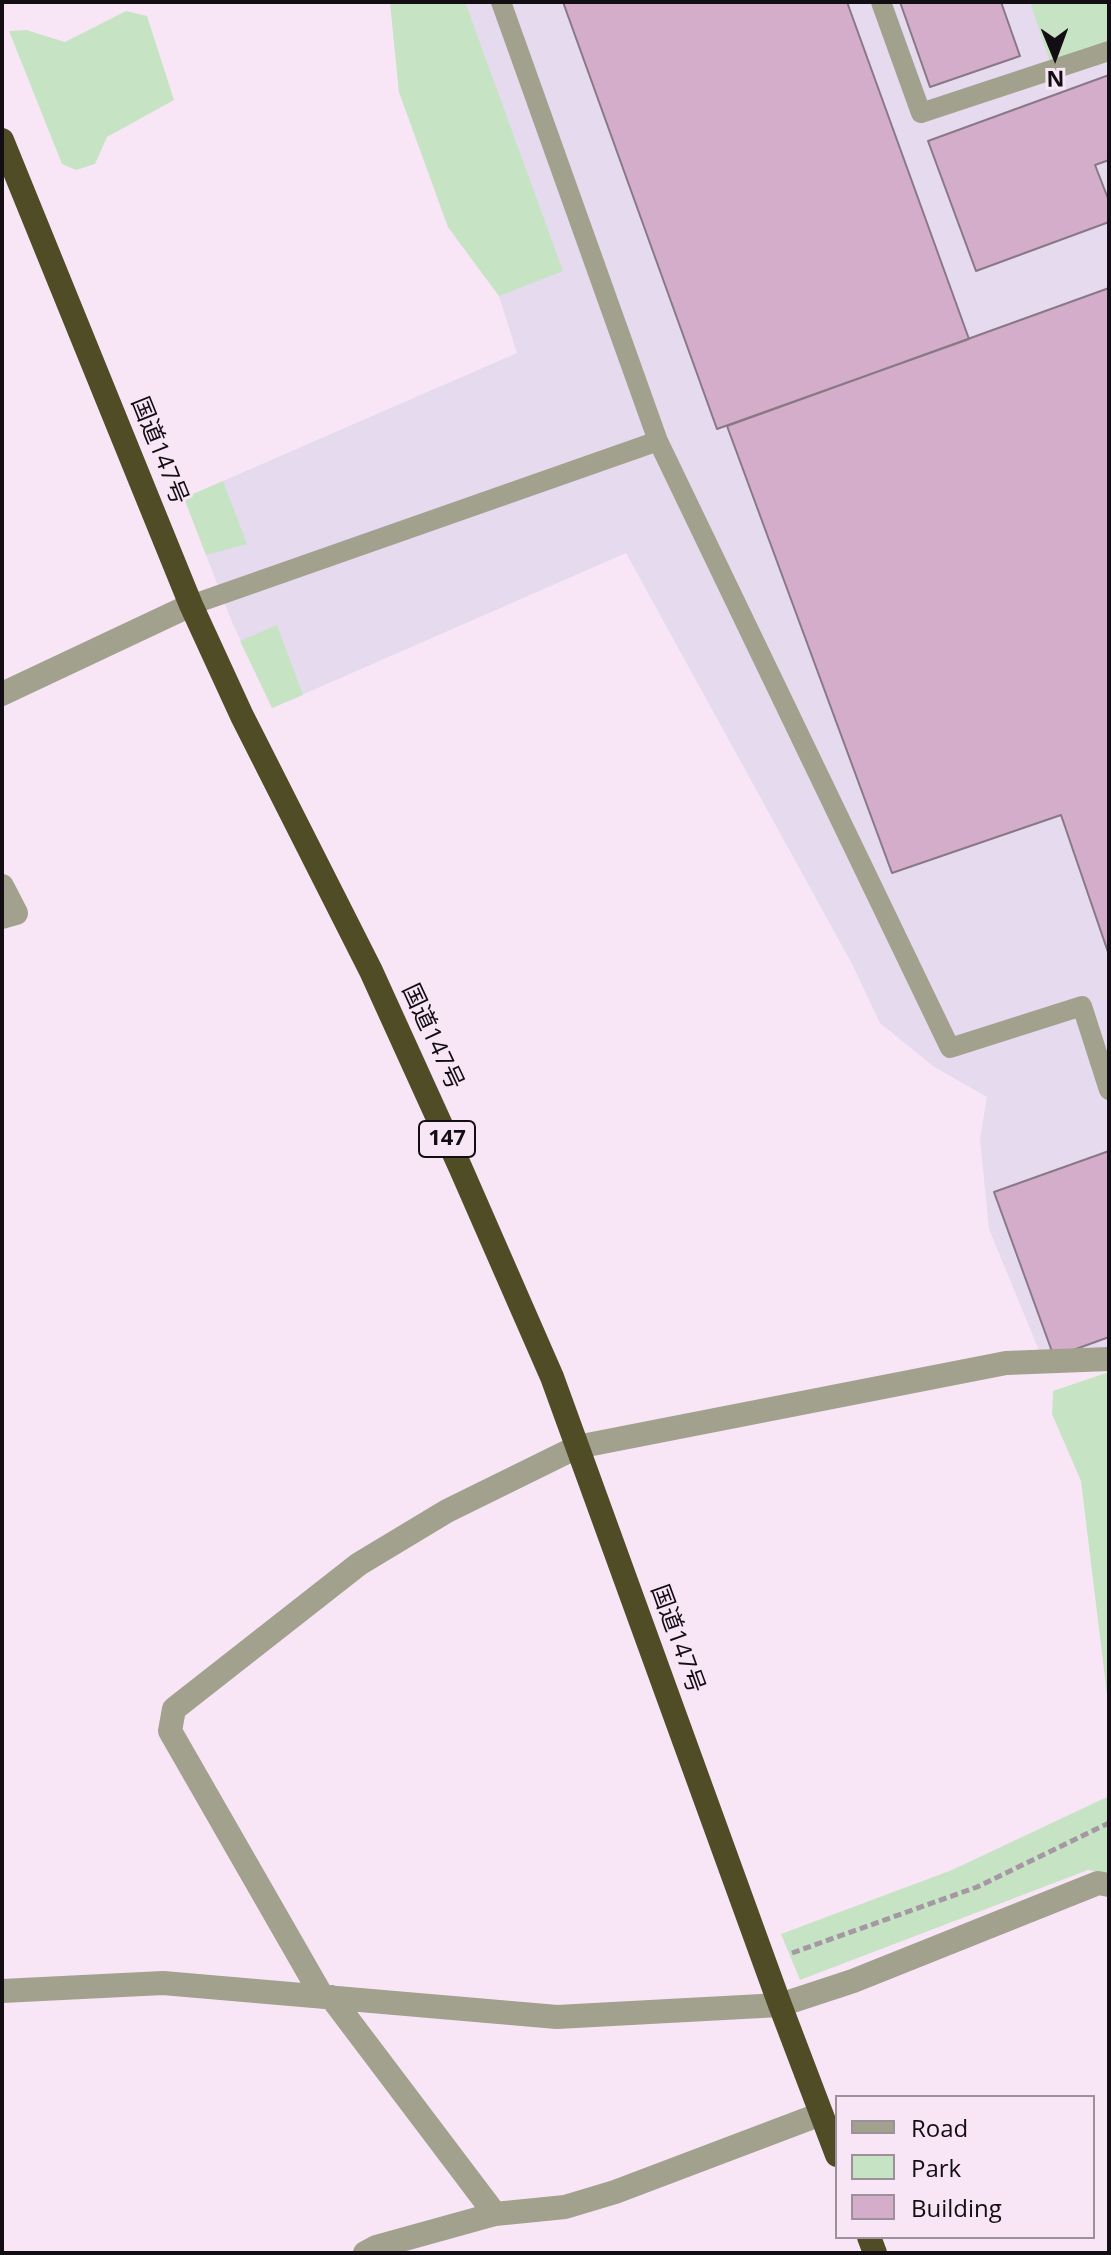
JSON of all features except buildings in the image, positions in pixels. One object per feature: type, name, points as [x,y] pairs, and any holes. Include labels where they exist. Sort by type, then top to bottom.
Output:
[{"type":"highway","name":"国道147号","points":[[2,140],[191,605],[242,716],[371,971],[552,1377],[835,2150]]},
{"type":"street","points":[[2,694],[191,605]]},
{"type":"street","points":[[2,886],[16,913],[2,917]]},
{"type":"street","points":[[495,2214],[326,1997],[170,1731],[174,1709],[359,1564],[447,1511],[577,1447],[1006,1363],[1109,1359]]},
{"type":"street","points":[[2,1991],[163,1983],[557,2017],[780,2005],[853,1981],[1098,1883],[1109,1885]]},
{"type":"street","points":[[365,2253],[376,2247],[495,2214],[565,2207],[615,2192],[821,2114]]},
{"type":"lane","points":[[501,2],[658,441],[950,1048],[1082,1006],[1109,1090]]},
{"type":"lane","points":[[881,2],[921,113],[1109,51]]},
{"type":"lane","points":[[191,605],[658,441]]},
{"type":"path","points":[[781,1957],[977,1887],[1109,1823]]},
{"type":"shaded area","points":[[390,2],[1109,2],[1109,1347],[1047,1370],[989,1229],[980,1139],[987,1097],[933,1066],[880,1023],[852,964],[626,553],[272,708],[232,622],[184,498],[517,353],[499,296],[448,227],[399,92]]},
{"type":"green space","points":[[390,2],[465,2],[563,271],[499,296],[448,227],[399,92]]},
{"type":"green space","points":[[1030,2],[1109,2],[1109,43],[1050,62]]},
{"type":"green space","points":[[126,11],[147,16],[174,100],[107,137],[95,164],[76,170],[62,164],[9,31],[26,30],[65,42]]},
{"type":"green space","points":[[223,481],[247,544],[206,555],[184,498]]},
{"type":"green space","points":[[277,625],[303,695],[272,708],[240,641]]},
{"type":"green space","points":[[1109,1372],[1109,1711],[1081,1481],[1052,1414],[1053,1391]]},
{"type":"green space","points":[[1109,1796],[1109,1874],[1088,1870],[800,1980],[781,1934],[952,1870]]}]
